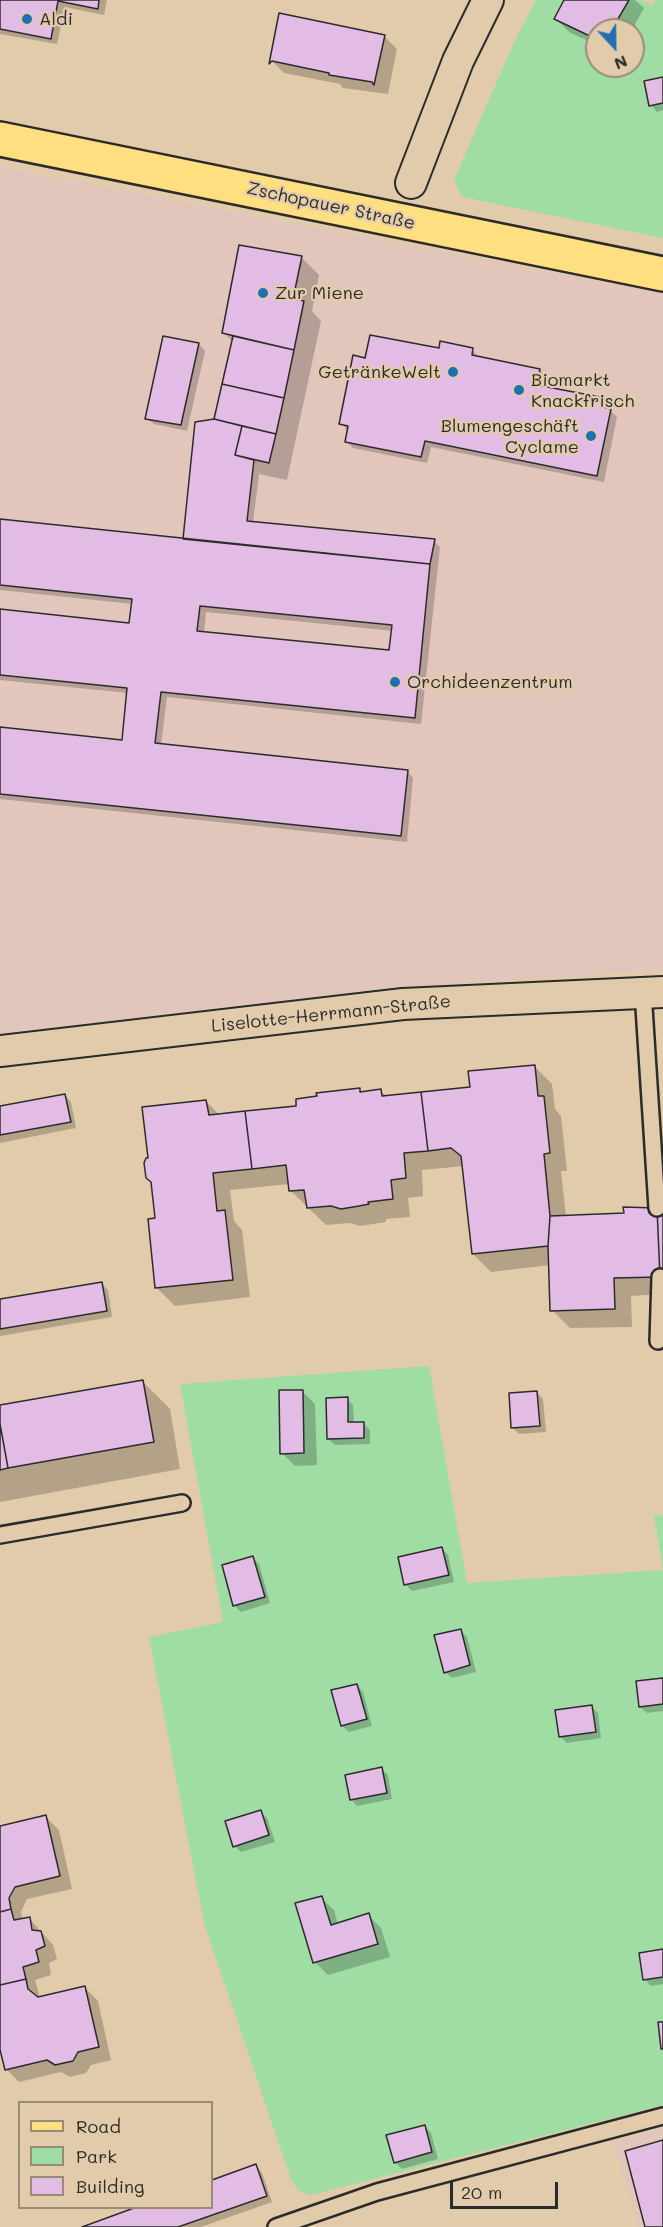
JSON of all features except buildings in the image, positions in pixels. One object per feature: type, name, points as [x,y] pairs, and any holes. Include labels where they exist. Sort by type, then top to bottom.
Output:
[{"type":"main road","name":"Zschopauer Straße","points":[[0,139],[663,274]]},
{"type":"street","points":[[411,183],[458,61],[488,0]]},
{"type":"street","name":"Liselotte-Herrmann-Straße","points":[[0,1051],[403,1004],[653,992]]},
{"type":"lane","points":[[653,992],[657,1208]]},
{"type":"lane","points":[[658,1341],[660,1277]]},
{"type":"lane","points":[[0,1535],[182,1503]]},
{"type":"lane","points":[[276,2227],[377,2192],[663,2116]]},
{"type":"shaded area","points":[[0,167],[663,294],[663,970],[382,988],[0,1039]]},
{"type":"shaded area","points":[[663,2128],[663,2227],[638,2227],[613,2141]]},
{"type":"green space","points":[[536,0],[642,0],[652,6],[656,0],[663,0],[663,238],[462,197],[454,180],[516,38]]},
{"type":"green space","points":[[429,1366],[467,1583],[663,1570],[663,2105],[311,2195],[300,2191],[292,2182],[204,1923],[149,1637],[223,1622],[180,1384]]},
{"type":"green space","points":[[663,1515],[663,1570],[654,1516]]},
{"type":"place","name":"Aldi","points":[[27,19]]},
{"type":"place","name":"Zur Miene","points":[[263,293]]},
{"type":"place","name":"GetränkeWelt","points":[[453,372]]},
{"type":"place","name":"Biomarkt Knackfrisch","points":[[519,390]]},
{"type":"place","name":"Blumengeschäft Cyclame","points":[[591,436]]},
{"type":"place","name":"Orchideenzentrum","points":[[395,682]]}]
